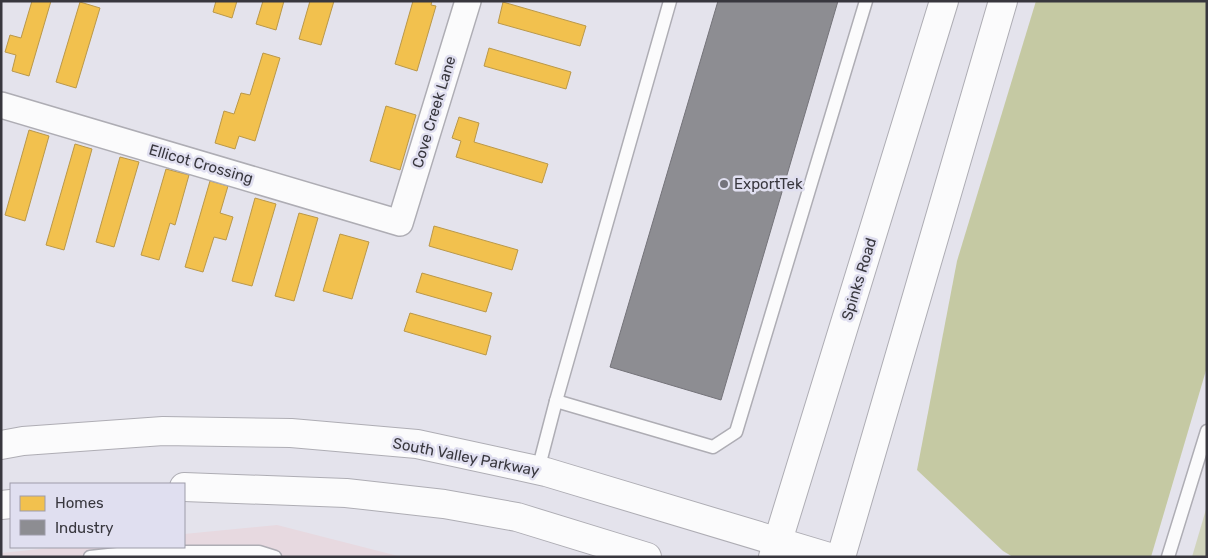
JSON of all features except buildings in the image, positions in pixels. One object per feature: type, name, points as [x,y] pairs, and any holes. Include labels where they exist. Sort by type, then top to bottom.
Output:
[{"type":"main road","name":"Spinks Road","points":[[776,549],[944,1]]},
{"type":"main road","points":[[841,557],[1003,1]]},
{"type":"main road","name":"South Valley Parkway","points":[[1,445],[23,441],[163,430],[291,433],[417,444],[538,470],[776,549],[829,557]]},
{"type":"main road","points":[[185,487],[346,493],[444,504],[517,518],[648,557]]},
{"type":"street","name":"Cove Creek Lane","points":[[400,223],[468,1]]},
{"type":"street","name":"Ellicot Crossing","points":[[1,105],[400,223]]},
{"type":"lane","points":[[538,470],[556,400],[670,1]]},
{"type":"lane","points":[[556,400],[713,447],[736,432],[866,1]]},
{"type":"lane","points":[[1168,557],[1207,431]]},
{"type":"lane","points":[[90,557],[136,552],[259,552],[275,557]]},
{"type":"shaded area","points":[[277,525],[402,557],[1,557],[1,553],[49,548],[185,548],[185,534]]},
{"type":"green space","points":[[1036,1],[1207,1],[1207,367],[1151,557],[1013,557],[1003,551],[917,470],[957,261]]},
{"type":"green space","points":[[1207,506],[1207,557],[1192,557]]},
{"type":"place","name":"ExportTek","points":[[724,184]]}]
